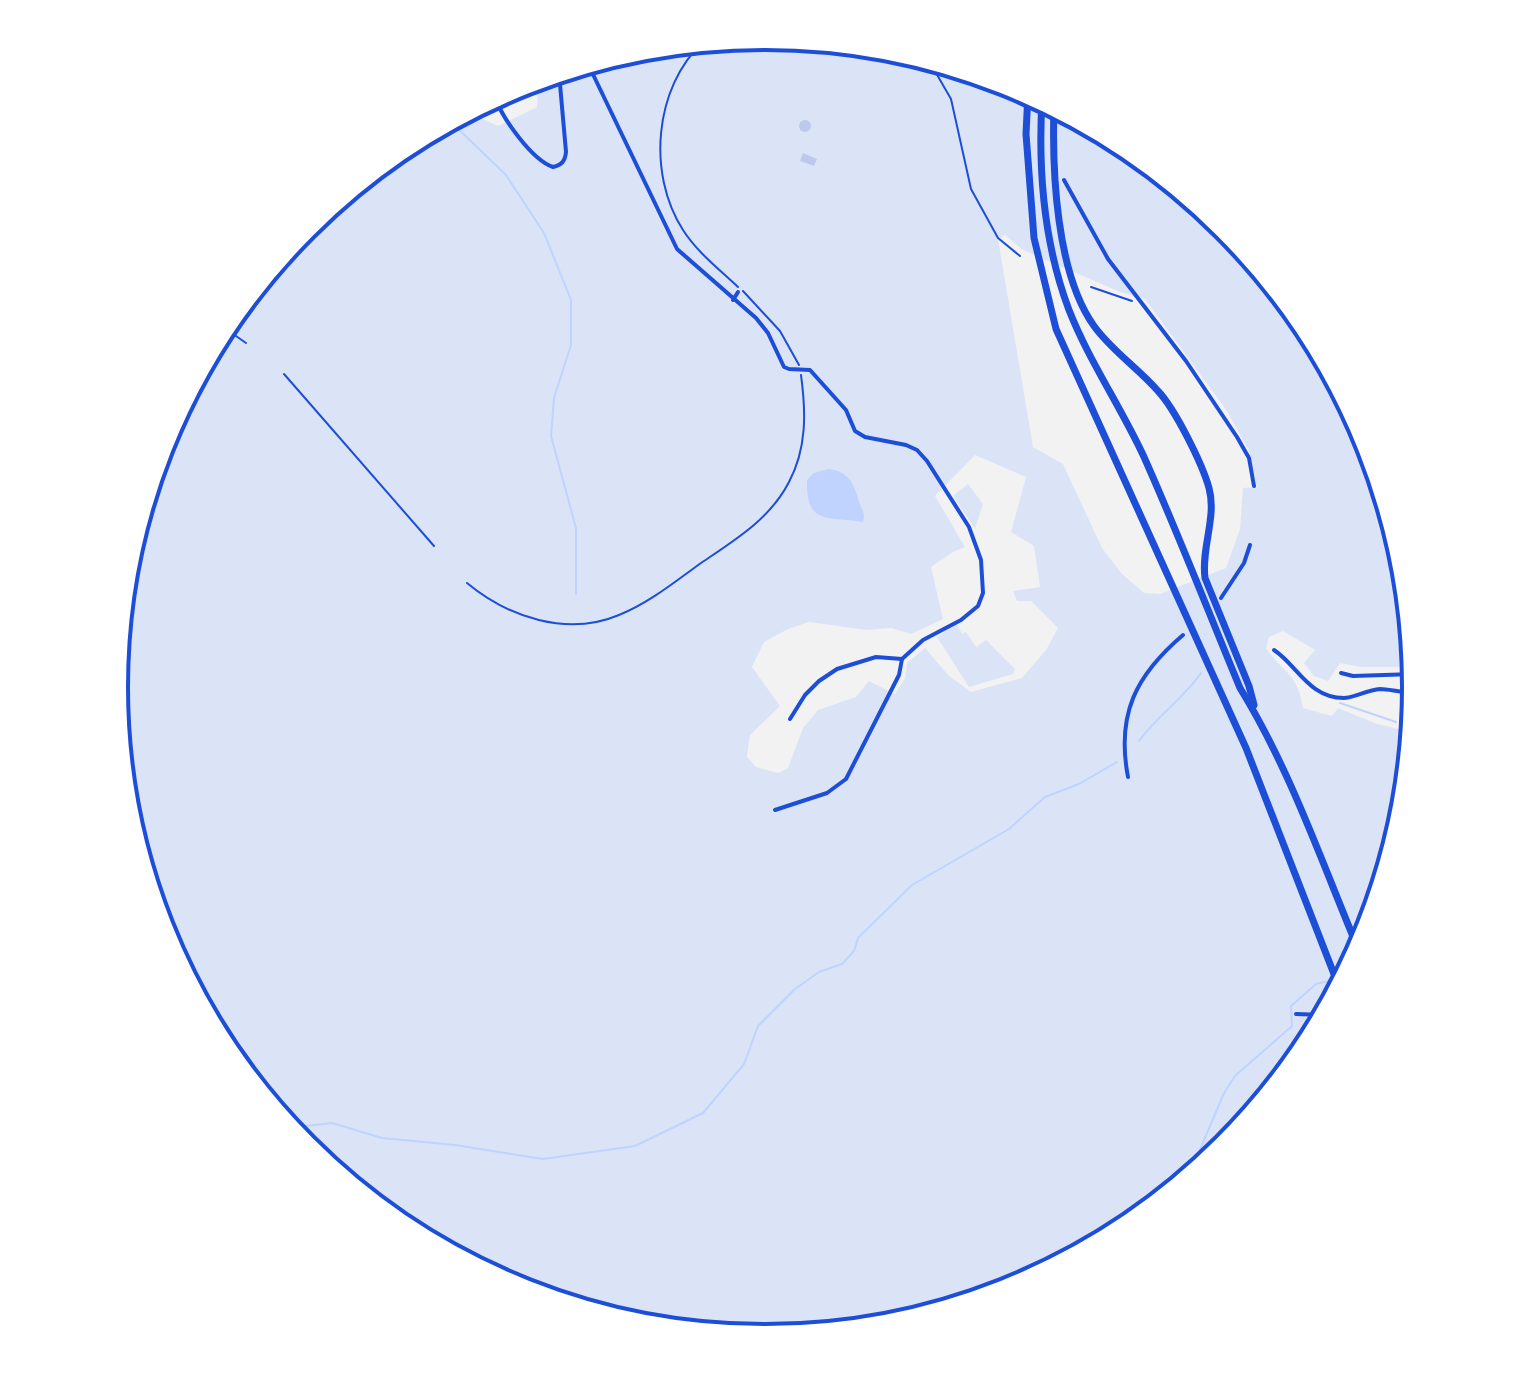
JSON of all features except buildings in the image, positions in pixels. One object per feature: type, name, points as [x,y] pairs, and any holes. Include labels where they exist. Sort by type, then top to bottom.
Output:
[{"type":"highway","points":[[1027,107],[1028,183],[1034,238],[1045,291],[1066,351],[1246,748],[1334,974]]},
{"type":"highway","points":[[1041,113],[1042,183],[1049,236],[1070,311],[1143,456],[1240,688],[1271,746],[1352,935]]},
{"type":"highway","points":[[1054,120],[1059,223],[1077,289],[1092,323],[1111,346],[1160,392],[1201,467],[1210,491],[1211,509],[1203,564],[1205,578],[1249,686],[1256,714]]},
{"type":"street","points":[[593,74],[677,249],[756,318],[768,333],[780,360],[789,369],[810,370],[846,410],[855,431],[865,437],[917,450],[969,527],[981,560],[983,593],[978,606],[961,620],[923,640],[902,659],[899,675],[846,779],[827,793],[775,810]]},
{"type":"street","points":[[499,109],[540,160],[553,167],[559,166],[565,160],[566,152],[560,84]]},
{"type":"street","points":[[1064,180],[1108,259],[1186,361],[1237,437],[1249,458],[1254,486]]},
{"type":"street","points":[[733,300],[738,292]]},
{"type":"street","points":[[1221,598],[1244,563],[1250,545]]},
{"type":"street","points":[[1128,777],[1124,740],[1131,701],[1153,663],[1183,635]]},
{"type":"street","points":[[1274,650],[1307,683],[1340,698],[1380,689],[1402,692]]},
{"type":"street","points":[[790,719],[805,695],[837,669],[876,657],[902,659]]},
{"type":"street","points":[[1341,673],[1353,676],[1402,674]]},
{"type":"street","points":[[1296,1014],[1312,1015]]},
{"type":"path","points":[[467,583],[491,601],[524,617],[552,623],[600,621],[620,615],[754,527],[781,496],[796,467],[805,424],[805,405],[798,364],[789,344],[771,319],[708,260],[683,230],[662,174],[660,137],[665,111],[686,64],[694,54]]},
{"type":"path","points":[[937,74],[951,99],[971,189],[998,238],[1020,256]]},
{"type":"path","points":[[1091,287],[1144,306]]},
{"type":"path","points":[[235,335],[246,343]]},
{"type":"path","points":[[284,374],[434,546]]},
{"type":"shaded area","points":[[766,50],[849,55],[890,62],[1009,98],[1084,135],[1119,157],[1186,208],[1216,237],[1271,299],[1295,333],[1337,405],[1354,443],[1381,522],[1390,563],[1397,604],[1402,667],[1361,667],[1340,663],[1328,681],[1314,676],[1304,663],[1315,650],[1283,631],[1269,637],[1266,648],[1293,680],[1303,708],[1332,716],[1338,708],[1377,724],[1401,730],[1397,770],[1381,852],[1354,931],[1337,969],[1295,1041],[1271,1075],[1216,1137],[1186,1166],[1119,1217],[1084,1239],[1009,1276],[890,1312],[849,1319],[766,1324],[682,1319],[641,1312],[522,1276],[447,1239],[412,1217],[345,1166],[315,1137],[260,1075],[236,1041],[194,969],[177,931],[150,852],[141,811],[134,770],[128,687],[134,604],[141,563],[162,482],[177,443],[214,368],[260,299],[345,208],[412,157],[447,135],[481,118],[498,126],[537,107],[538,92],[641,62],[682,55]],"holes":[[[1005,235],[1023,250],[1120,292],[1145,299],[1227,411],[1249,451],[1257,487],[1243,488],[1240,529],[1226,568],[1160,594],[1144,593],[1122,574],[1102,548],[1063,464],[1033,447],[998,239]],[[975,455],[1026,477],[1011,532],[1034,546],[1040,587],[1013,591],[1017,601],[1031,601],[1058,628],[1046,650],[1022,678],[971,692],[948,675],[925,648],[907,663],[905,678],[895,694],[869,681],[856,697],[818,710],[803,728],[788,768],[778,773],[756,767],[747,757],[750,735],[780,706],[752,667],[764,642],[809,622],[866,630],[891,628],[911,634],[943,619],[931,567],[965,547],[935,496]]]},
{"type":"shaded area","points":[[968,484],[983,504],[975,529],[953,496]]},
{"type":"shaded area","points":[[957,624],[962,634],[966,632],[976,647],[986,640],[1015,669],[1013,674],[969,687],[937,637]]},
{"type":"water","points":[[828,469],[842,473],[850,480],[863,513],[863,522],[821,516],[810,505],[807,480],[814,473]]},
{"type":"waterway","points":[[458,129],[506,175],[544,233],[571,300],[571,345],[554,398],[551,436],[576,528],[576,594]]},
{"type":"waterway","points":[[1139,741],[1201,673]]},
{"type":"waterway","points":[[1340,703],[1396,722]]},
{"type":"waterway","points":[[305,1126],[332,1123],[382,1138],[455,1145],[543,1159],[635,1146],[703,1113],[744,1064],[758,1026],[795,989],[819,972],[842,964],[854,951],[858,938],[912,885],[1009,829],[1045,797],[1079,784],[1117,762]]},
{"type":"waterway","points":[[1198,1154],[1224,1093],[1235,1076],[1292,1026],[1291,1006],[1316,984],[1331,981]]}]
